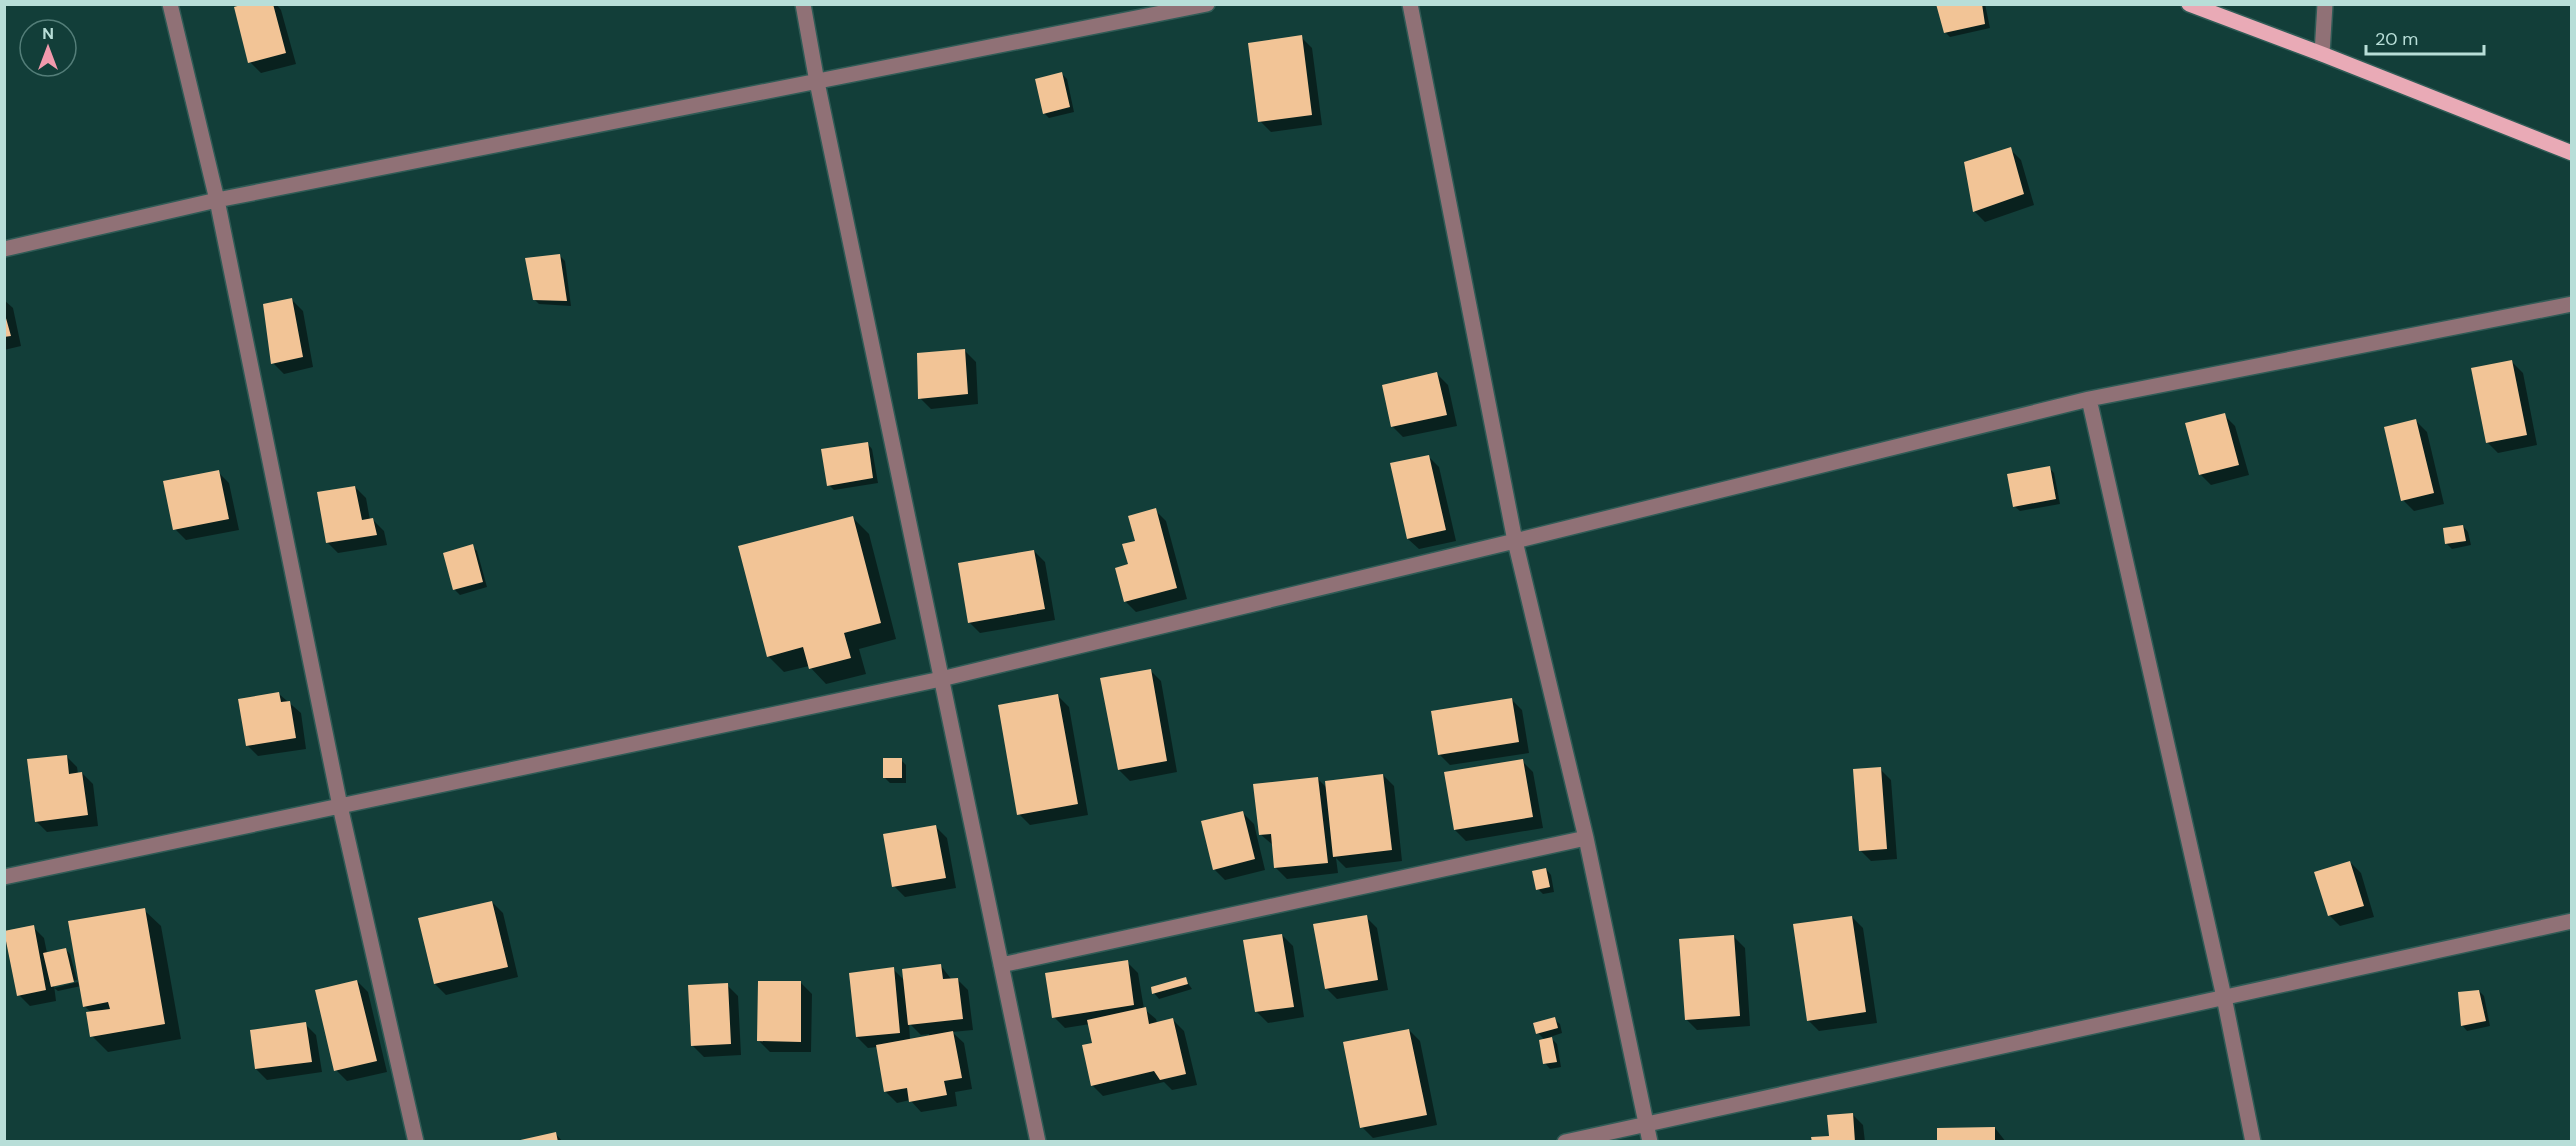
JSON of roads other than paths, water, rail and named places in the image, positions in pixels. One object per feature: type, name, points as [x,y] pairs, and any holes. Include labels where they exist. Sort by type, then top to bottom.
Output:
[{"type":"main road","points":[[2189,4],[2571,153]]},
{"type":"street","points":[[170,4],[217,200],[340,806],[416,1142]]},
{"type":"street","points":[[803,4],[817,82],[1038,1142]]},
{"type":"street","points":[[4,249],[217,200],[1207,4]]},
{"type":"street","points":[[1410,4],[1515,541],[1586,838],[1650,1142]]},
{"type":"street","points":[[2322,54],[2325,4]]},
{"type":"street","points":[[4,877],[941,679],[1515,541],[2089,399],[2571,304]]},
{"type":"street","points":[[2089,399],[2224,997],[2253,1142]]},
{"type":"street","points":[[1001,965],[1586,838]]},
{"type":"street","points":[[1565,1142],[2571,921]]}]
